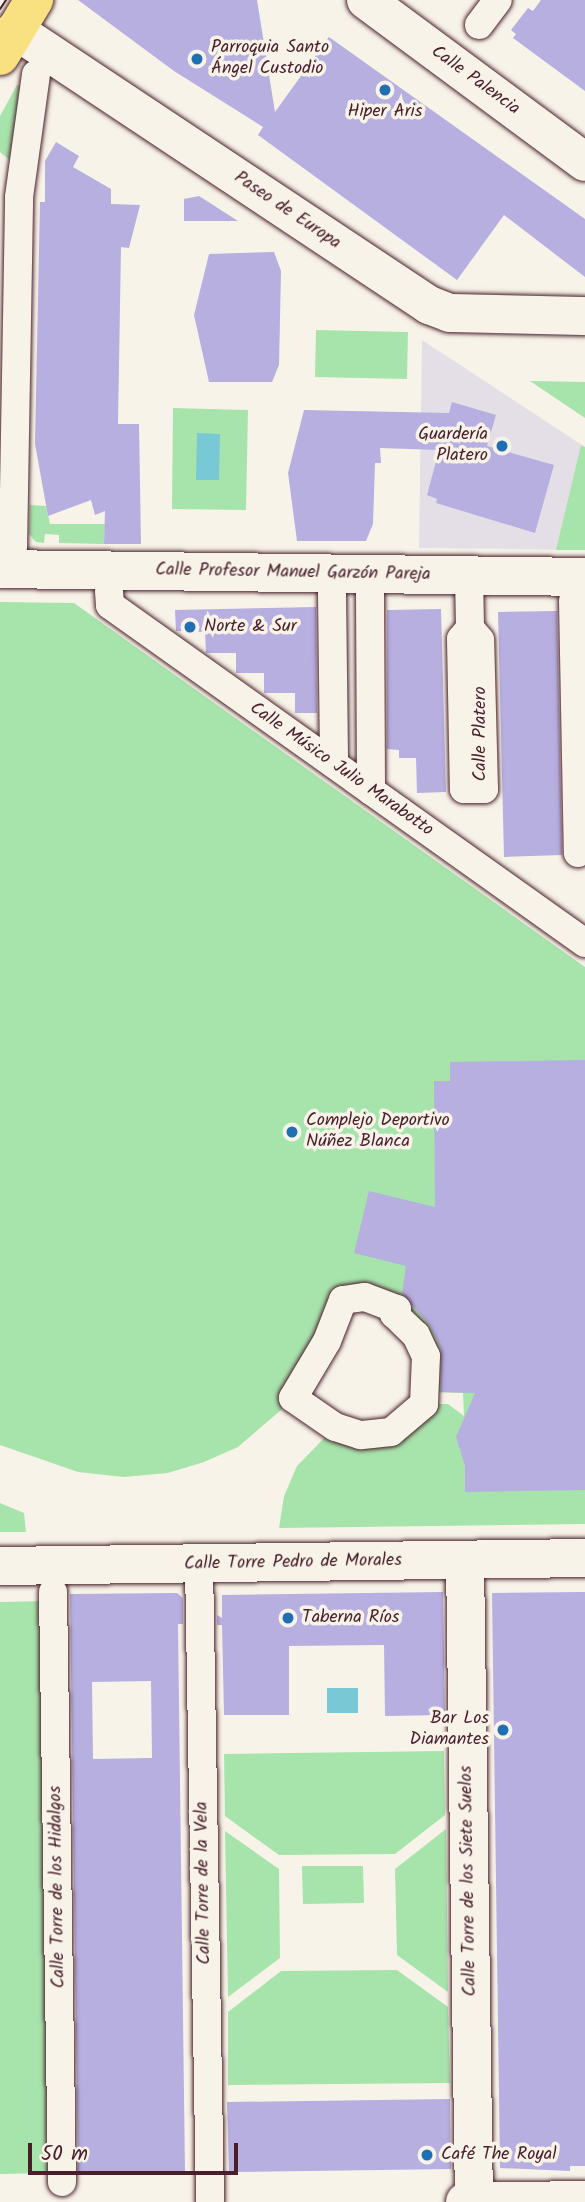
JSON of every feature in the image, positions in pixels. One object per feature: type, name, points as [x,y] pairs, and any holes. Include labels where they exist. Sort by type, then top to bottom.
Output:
[{"type":"street","name":"Calle Palencia","points":[[366,0],[585,162]]},
{"type":"street","points":[[479,25],[498,0]]},
{"type":"street","name":"Paseo de Europa","points":[[16,29],[429,305],[450,313],[585,316]]},
{"type":"street","points":[[7,558],[10,189],[36,74]]},
{"type":"street","name":"Calle Profesor Manuel Garzón Pareja","points":[[7,558],[470,575],[579,589]]},
{"type":"street","points":[[470,575],[470,628]]},
{"type":"street","points":[[578,853],[579,589]]},
{"type":"street","name":"Calle Músico Julio Marabotto","points":[[109,591],[110,605],[585,943]]},
{"type":"street","name":"Calle Profesor Manuel Garzón Pareja","points":[[332,593],[334,764]]},
{"type":"street","name":"Calle Profesor Manuel Garzón Pareja","points":[[370,594],[371,791]]},
{"type":"street","points":[[365,1297],[397,1309],[394,1314],[423,1346],[428,1373],[424,1404],[391,1432],[359,1434],[335,1427],[293,1398],[327,1341],[343,1300],[365,1297]]},
{"type":"street","name":"Calle Torre Pedro de Morales","points":[[0,1566],[585,1558]]},
{"type":"street","name":"Calle Torre de los Siete Suelos","points":[[465,1560],[474,2202]]},
{"type":"street","name":"Calle Torre de la Vela","points":[[199,1564],[210,2202]]},
{"type":"street","name":"Calle Torre de los Hidalgos","points":[[53,1591],[62,2182]]},
{"type":"street","points":[[465,2202],[585,2200]]},
{"type":"shaded area","name":"Guardería Platero","points":[[422,340],[585,447],[585,550],[419,548]]},
{"type":"green space","points":[[17,85],[27,87],[17,166],[0,152],[0,116]]},
{"type":"green space","points":[[316,330],[408,332],[407,379],[315,377]]},
{"type":"green space","points":[[530,381],[585,382],[585,418]]},
{"type":"green space","points":[[173,408],[248,410],[246,510],[172,509]]},
{"type":"green space","points":[[581,445],[585,447],[585,550],[556,550]]},
{"type":"green space","points":[[30,505],[46,506],[50,524],[105,524],[104,544],[59,543],[59,535],[45,534],[44,543],[36,542],[29,534]]},
{"type":"green space","name":"Complejo Deportivo Núñez Blanca","points":[[0,602],[74,603],[585,967],[585,1524],[279,1528],[284,1496],[297,1466],[335,1427],[360,1435],[424,1404],[448,1404],[464,1416],[463,1393],[426,1392],[412,1330],[343,1300],[288,1404],[238,1447],[204,1462],[168,1473],[124,1477],[78,1472],[0,1445]]},
{"type":"green space","points":[[0,1503],[24,1513],[26,1532],[0,1532]]},
{"type":"green space","points":[[43,1601],[53,2173],[0,2174],[0,1602]]},
{"type":"green space","points":[[444,1751],[445,1815],[395,1854],[279,1855],[225,1816],[224,1754]]},
{"type":"green space","points":[[446,1829],[448,1992],[397,1955],[395,1869]]},
{"type":"green space","points":[[225,1831],[279,1869],[280,1958],[228,1997]]},
{"type":"green space","points":[[302,1866],[363,1866],[364,1903],[303,1904]]},
{"type":"green space","points":[[397,1970],[448,2007],[450,2083],[228,2085],[228,2012],[281,1971]]},
{"type":"water","points":[[197,433],[220,434],[219,480],[196,480]]},
{"type":"water","points":[[327,1688],[358,1688],[358,1713],[327,1713]]},
{"type":"building","points":[[78,0],[257,0],[275,112],[329,37],[585,219],[585,277],[504,215],[457,280],[258,135],[263,127],[174,71]]},
{"type":"building","points":[[541,0],[585,0],[585,91],[513,38],[516,34],[511,30],[528,8],[533,11]]},
{"type":"building","points":[[56,142],[79,156],[73,167],[111,189],[111,204],[140,205],[129,248],[121,247],[118,424],[139,424],[141,544],[104,544],[105,511],[95,515],[91,500],[48,516],[35,444],[40,202],[45,202],[45,161]]},
{"type":"building","points":[[199,196],[238,221],[184,221],[184,199]]},
{"type":"building","points":[[274,252],[281,271],[279,365],[272,382],[209,382],[194,315],[209,254]]},
{"type":"building","points":[[452,402],[496,415],[487,446],[554,465],[535,533],[436,503],[437,499],[427,495],[439,450],[380,448],[381,463],[375,463],[373,524],[366,541],[297,541],[288,473],[304,410],[449,413]]},
{"type":"building","points":[[316,607],[317,713],[295,713],[295,693],[264,693],[264,673],[236,673],[236,653],[206,653],[205,632],[176,631],[175,610]]},
{"type":"building","points":[[441,609],[446,792],[417,793],[416,758],[399,758],[399,750],[387,749],[387,610]]},
{"type":"building","points":[[557,611],[562,855],[504,857],[498,612]]},
{"type":"building","points":[[585,1060],[585,1490],[465,1492],[465,1466],[456,1437],[475,1393],[441,1392],[441,1349],[431,1327],[402,1293],[406,1266],[354,1253],[369,1191],[435,1207],[434,1081],[450,1081],[450,1062]]},
{"type":"building","points":[[443,1592],[445,1715],[385,1716],[384,1645],[289,1646],[289,1715],[224,1715],[222,1625],[217,1625],[217,1615],[222,1618],[222,1595]]},
{"type":"building","points":[[585,1592],[585,2166],[570,2166],[570,2171],[500,2168],[492,1593]]},
{"type":"building","points":[[177,1593],[183,1598],[183,1624],[178,1624],[185,2172],[78,2173],[70,1594]],"holes":[[[151,1681],[152,1758],[93,1759],[92,1682]]]},
{"type":"building","points":[[450,2099],[451,2169],[229,2172],[227,2102]]},
{"type":"tram line","points":[[0,9],[6,0]]},
{"type":"place","name":"Parroquia Santo Ángel Custodio","points":[[197,59]]},
{"type":"place","name":"Hiper Aris","points":[[385,90]]},
{"type":"place","name":"Guardería Platero","points":[[502,446]]},
{"type":"place","name":"Norte & Sur","points":[[190,627]]},
{"type":"place","name":"Complejo Deportivo Núñez Blanca","points":[[292,1132]]},
{"type":"place","name":"Taberna Ríos","points":[[288,1618]]},
{"type":"place","name":"Bar Los Diamantes","points":[[503,1730]]},
{"type":"place","name":"Café The Royal","points":[[427,2155]]}]
